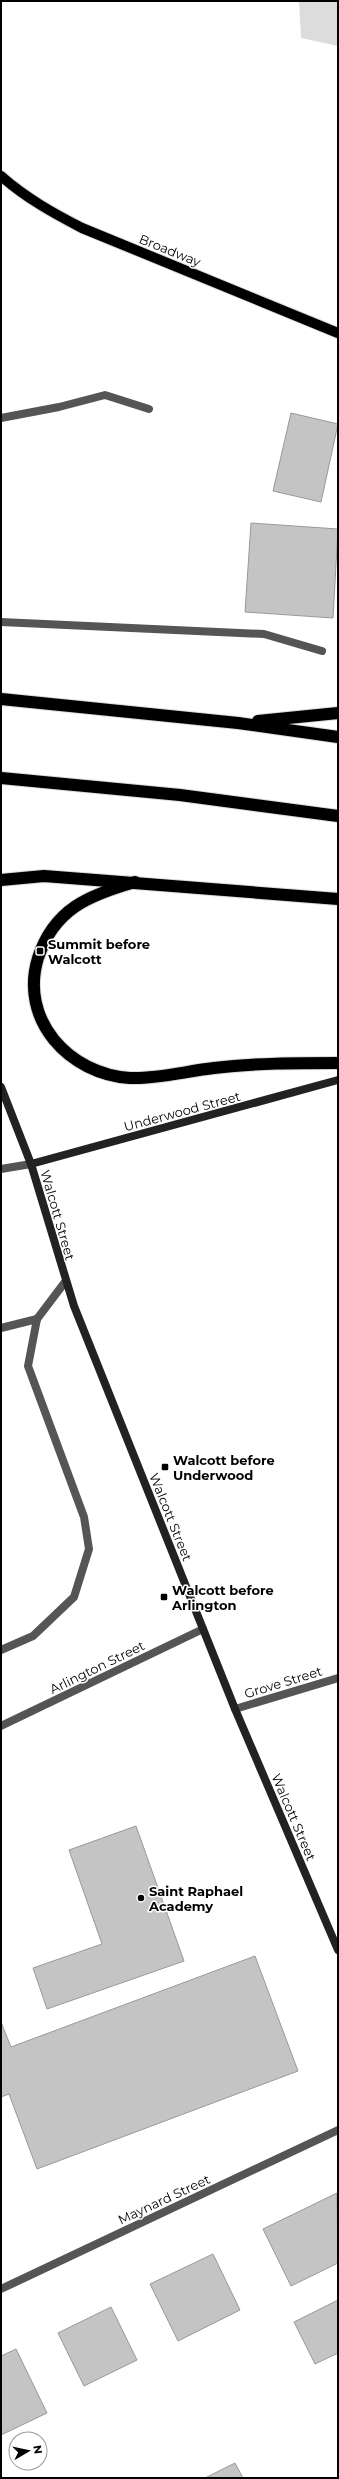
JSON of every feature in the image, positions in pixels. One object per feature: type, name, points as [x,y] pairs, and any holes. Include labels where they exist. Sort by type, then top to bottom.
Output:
[{"type":"highway","points":[[1,699],[238,723],[338,737]]},
{"type":"highway","points":[[238,723],[338,714]]},
{"type":"highway","points":[[1,778],[180,795],[338,816]]},
{"type":"highway","points":[[1,880],[44,876],[338,899]]},
{"type":"highway","points":[[135,882],[107,890],[85,900],[67,912],[53,927],[40,951],[34,981],[38,1014],[45,1030],[72,1058],[91,1069],[130,1078],[259,1064],[338,1063]]},
{"type":"main road","name":"Broadway","points":[[1,176],[18,191],[48,211],[82,228],[338,333]]},
{"type":"street","points":[[1,418],[59,407],[105,395],[149,409]]},
{"type":"street","points":[[1,622],[264,634],[322,651]]},
{"type":"street","name":"Underwood Street","points":[[31,1164],[338,1080]]},
{"type":"street","name":"Walcott Street","points":[[1,1087],[31,1164],[65,1282],[203,1629],[338,1950]]},
{"type":"street","points":[[1,1169],[31,1164]]},
{"type":"street","points":[[1,1650],[33,1636],[74,1597],[89,1549],[84,1517],[28,1366],[37,1319],[65,1282]]},
{"type":"street","points":[[1,1328],[37,1319]]},
{"type":"street","name":"Arlington Street","points":[[1,1726],[203,1629]]},
{"type":"street","name":"Grove Street","points":[[236,1709],[338,1678]]},
{"type":"street","name":"Maynard Street","points":[[1,2289],[338,2130]]},
{"type":"shaded area","points":[[299,1],[338,1],[338,46],[301,38]]},
{"type":"building","points":[[291,413],[338,424],[321,502],[273,491]]},
{"type":"building","points":[[251,523],[338,529],[333,618],[245,612]]},
{"type":"building","points":[[136,1826],[184,1961],[47,2009],[33,1968],[102,1944],[69,1850]]},
{"type":"building","points":[[255,1956],[298,2071],[37,2169],[9,2094],[1,2097],[1,2022],[11,2047]]},
{"type":"building","points":[[337,2193],[338,2263],[291,2286],[263,2229]]},
{"type":"building","points":[[213,2254],[240,2310],[178,2341],[150,2284]]},
{"type":"building","points":[[338,2300],[338,2353],[315,2364],[294,2322]]},
{"type":"building","points":[[111,2307],[137,2360],[84,2386],[58,2333]]},
{"type":"building","points":[[16,2349],[47,2413],[1,2435],[1,2356]]},
{"type":"building","points":[[235,2463],[243,2478],[205,2478]]},
{"type":"place","name":"Summit before Walcott","points":[[40,951]]},
{"type":"place","name":"Walcott before Underwood","points":[[165,1467]]},
{"type":"place","name":"Walcott before Arlington","points":[[164,1597]]},
{"type":"place","name":"Saint Raphael Academy","points":[[141,1898]]}]
